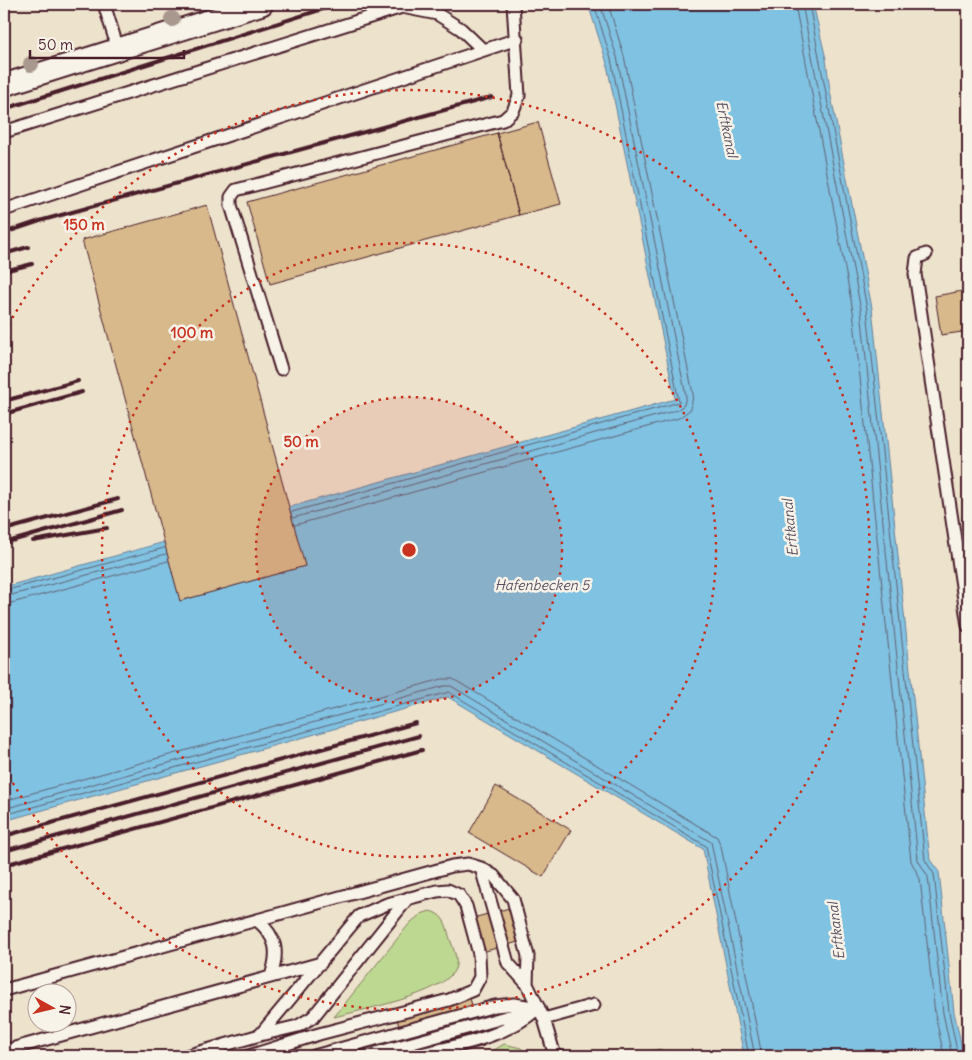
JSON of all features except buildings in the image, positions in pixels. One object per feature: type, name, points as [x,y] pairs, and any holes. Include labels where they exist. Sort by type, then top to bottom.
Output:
[{"type":"street","points":[[4,85],[262,4]]},
{"type":"lane","points":[[104,4],[118,49]]},
{"type":"lane","points":[[281,368],[231,205],[231,196],[236,190],[503,120],[513,111],[519,96],[517,39],[513,4]]},
{"type":"lane","points":[[4,132],[402,7],[437,14],[461,29],[483,50]]},
{"type":"lane","points":[[4,210],[517,39]]},
{"type":"lane","points":[[926,254],[917,258],[915,274],[968,626]]},
{"type":"lane","points":[[4,990],[452,866],[468,864],[482,868],[494,876],[513,899],[528,956],[527,984]]},
{"type":"lane","points":[[482,868],[508,964],[527,984],[544,1019],[555,1056]]},
{"type":"lane","points":[[250,1056],[267,1053],[320,1034],[449,1000],[473,990],[480,978],[479,954],[466,906],[459,896],[448,890],[442,890],[408,898],[373,909],[359,916],[260,1035]]},
{"type":"lane","points":[[186,1056],[298,1026],[313,1017],[408,898]]},
{"type":"lane","points":[[257,920],[266,928],[276,944],[277,955],[271,976]]},
{"type":"lane","points":[[4,1051],[321,963]]},
{"type":"lane","points":[[314,1056],[495,1006],[514,1004],[539,1008]]},
{"type":"lane","points":[[544,1019],[594,1005]]},
{"type":"lane","points":[[365,1056],[539,1008]]},
{"type":"lane","points":[[414,1056],[503,1032],[520,1023],[539,1008]]},
{"type":"shaded area","points":[[4,4],[588,4],[606,60],[675,399],[4,587]]},
{"type":"shaded area","points":[[813,4],[968,4],[968,1056],[964,1056],[954,1012],[939,872],[930,860],[826,59]]},
{"type":"shaded area","points":[[448,697],[703,849],[744,1056],[4,1056],[4,821]]},
{"type":"green space","points":[[430,911],[439,915],[444,921],[455,954],[455,969],[448,978],[436,986],[401,1000],[334,1017],[410,923],[421,914]]},
{"type":"green space","points":[[504,1044],[521,1048],[529,1056],[505,1056],[491,1052]]},
{"type":"green space","points":[[659,1049],[665,1051],[666,1056],[632,1056]]},
{"type":"water","points":[[588,4],[813,4],[826,59],[830,91],[872,308],[930,860],[939,872],[954,1012],[964,1056],[744,1056],[703,849],[448,697],[4,821],[4,587],[675,399],[606,60]]},
{"type":"railway","points":[[4,109],[339,4]]},
{"type":"railway","points":[[4,233],[43,220],[492,97]]},
{"type":"railway","points":[[4,254],[28,247]]},
{"type":"railway","points":[[4,271],[32,264]]},
{"type":"railway","points":[[4,401],[78,381]]},
{"type":"railway","points":[[4,414],[82,392]]},
{"type":"railway","points":[[4,530],[118,499]]},
{"type":"railway","points":[[4,543],[122,510]]},
{"type":"railway","points":[[33,541],[107,528]]},
{"type":"railway","points":[[4,836],[416,723]]},
{"type":"railway","points":[[4,851],[419,736]]},
{"type":"railway","points":[[4,865],[422,750]]},
{"type":"water label","name":"Erftkanal","points":[[727,129]]},
{"type":"water label","name":"Erftkanal","points":[[790,528]]},
{"type":"water label","name":"Hafenbecken 5","points":[[542,585]]},
{"type":"water label","name":"Erftkanal","points":[[836,931]]}]
